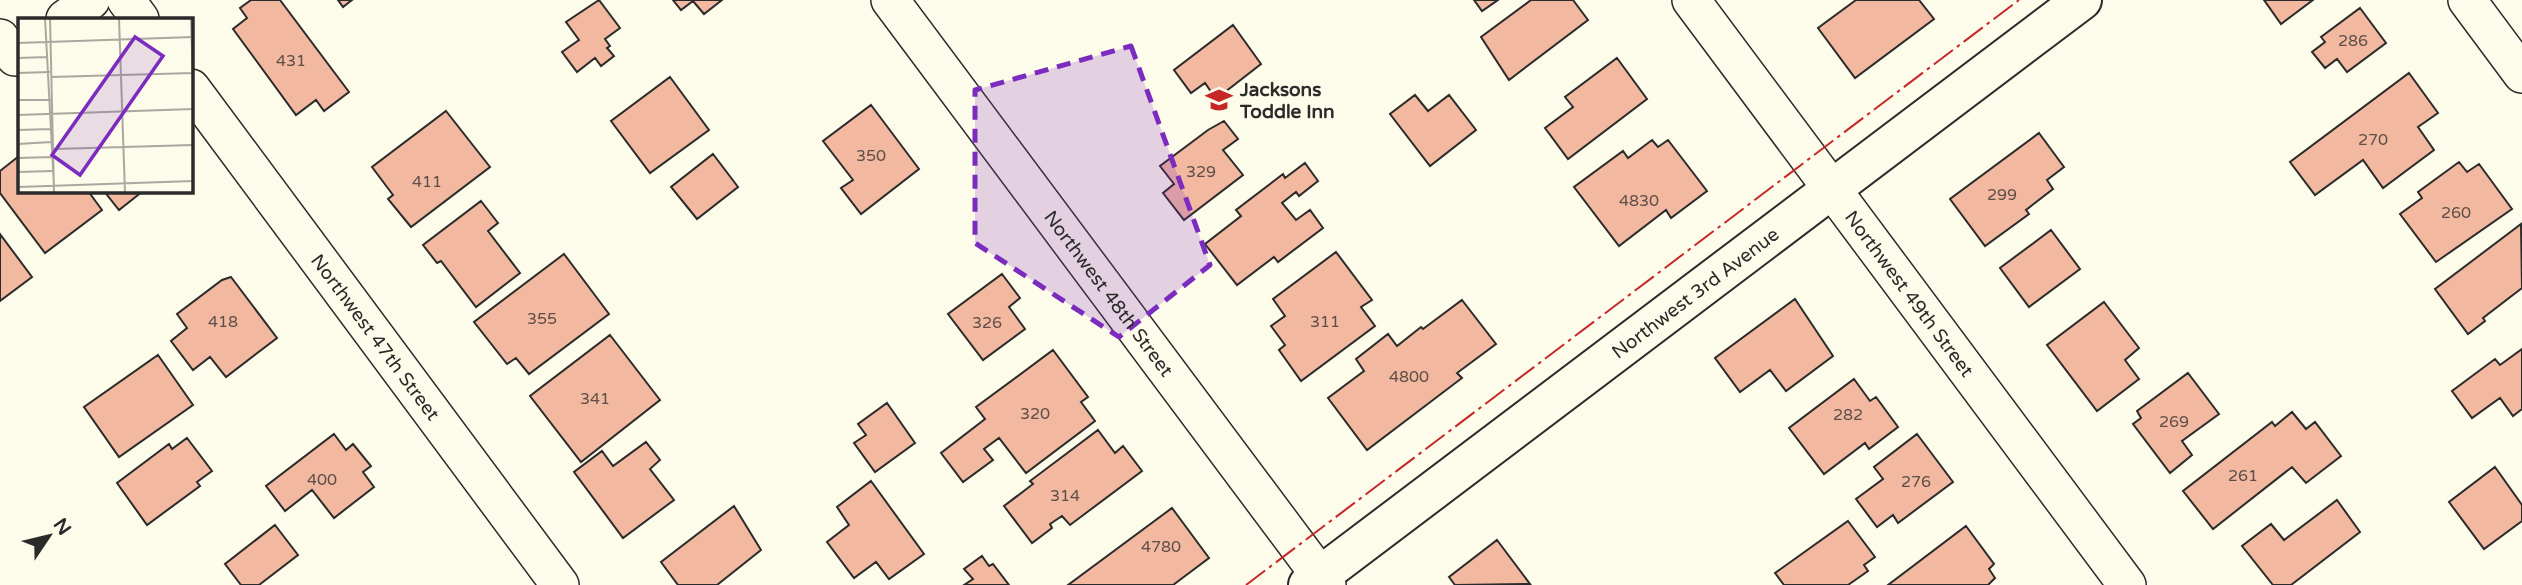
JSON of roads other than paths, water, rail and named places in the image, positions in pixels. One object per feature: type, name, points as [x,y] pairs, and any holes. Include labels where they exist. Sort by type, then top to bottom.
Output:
[{"type":"street","points":[[66,18],[91,0]]},
{"type":"street","points":[[125,0],[139,18]]},
{"type":"street","name":"Northwest 48th Street","points":[[890,0],[1318,582]]},
{"type":"street","name":"Northwest 49th Street","points":[[1691,0],[2127,585]]},
{"type":"street","name":"Northwest 3rd Avenue","points":[[1318,582],[2082,0]]},
{"type":"street","points":[[2467,0],[2522,74]]},
{"type":"street","name":"Northwest 47th Street","points":[[192,89],[560,585]]},
{"type":"place","name":"Jacksons Toddle Inn","points":[[1219,100]]}]
